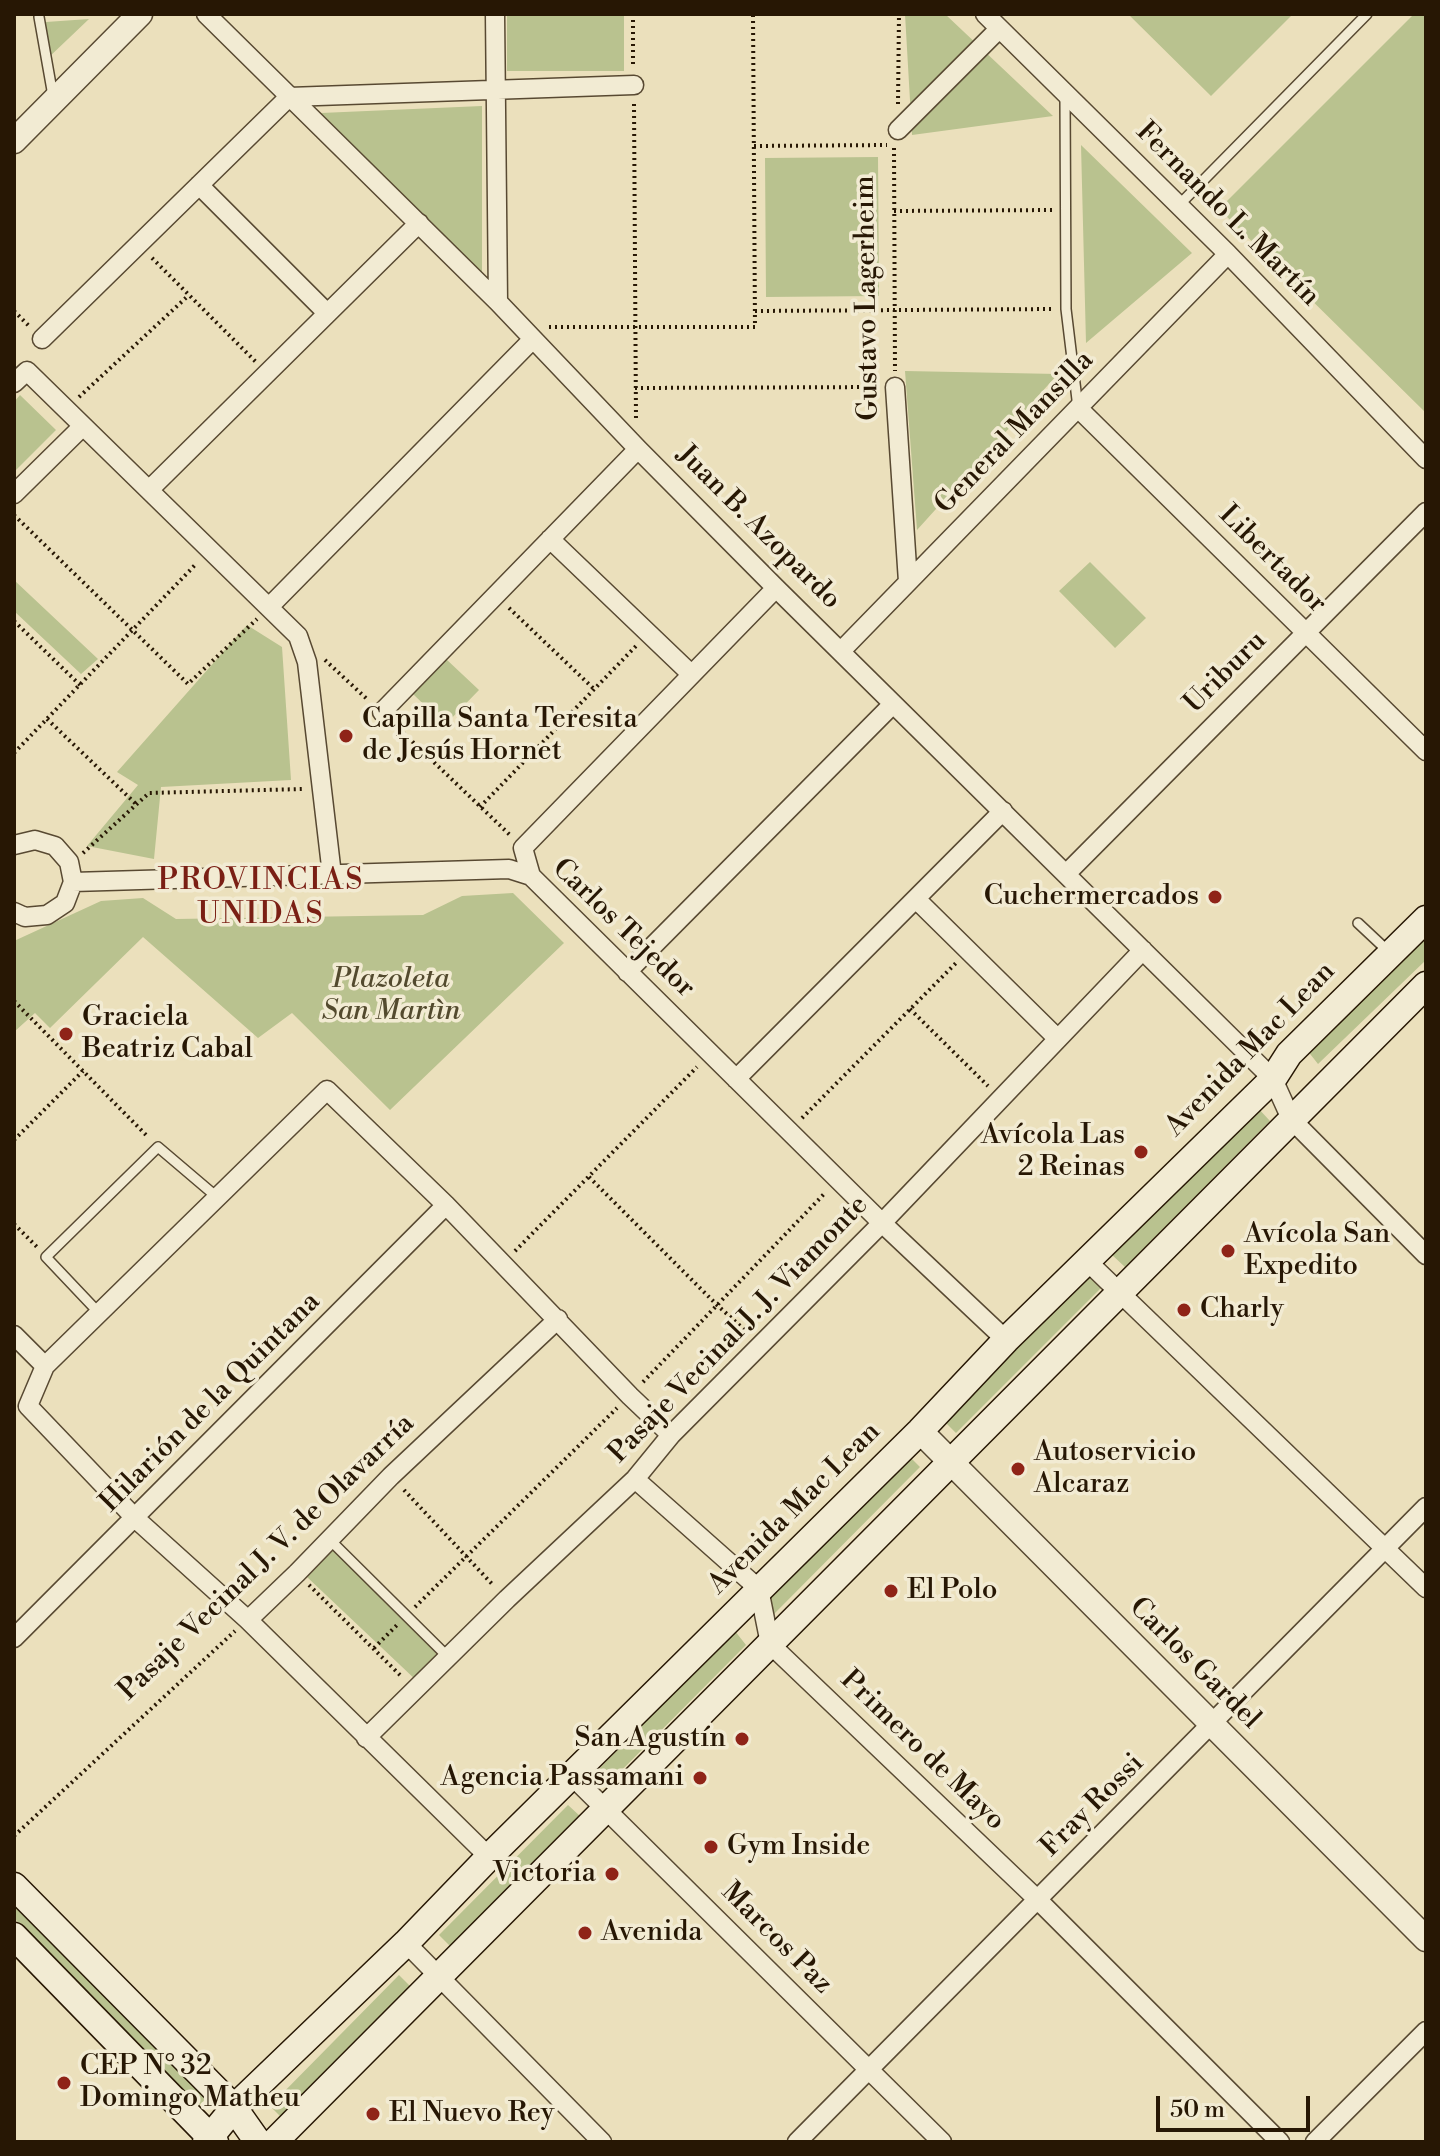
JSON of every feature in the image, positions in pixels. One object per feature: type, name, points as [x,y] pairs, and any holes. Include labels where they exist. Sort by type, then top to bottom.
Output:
[{"type":"main road","name":"Avenida Mac Lean","points":[[211,2140],[234,2108],[406,1943],[920,1431],[1006,1340],[1273,1079],[1289,1054],[1426,919]]},
{"type":"main road","points":[[274,2142],[1426,985]]},
{"type":"main road","points":[[14,1886],[234,2108],[258,2142]]},
{"type":"main road","points":[[14,1936],[211,2140]]},
{"type":"street","points":[[14,141],[140,14]]},
{"type":"street","name":"Juan B. Azopardo","points":[[206,14],[498,302],[776,588],[1273,1079]]},
{"type":"street","points":[[495,14],[498,302]]},
{"type":"street","name":"Fernando L. Martín","points":[[985,14],[1228,254],[1426,459]]},
{"type":"street","points":[[896,138],[999,29]]},
{"type":"street","points":[[42,339],[289,97],[634,85]]},
{"type":"street","points":[[199,185],[327,313]]},
{"type":"street","points":[[149,490],[419,223]]},
{"type":"street","name":"General Mansilla","points":[[842,650],[1228,254]]},
{"type":"street","points":[[270,606],[528,333]]},
{"type":"street","points":[[14,383],[27,371],[298,636],[307,662],[332,875]]},
{"type":"street","name":"Gustavo Lagerheim","points":[[895,387],[908,582]]},
{"type":"street","name":"Libertador","points":[[1078,408],[1426,751]]},
{"type":"street","points":[[14,494],[83,426]]},
{"type":"street","points":[[382,712],[638,449]]},
{"type":"street","name":"Uriburu","points":[[1066,874],[1426,512]]},
{"type":"street","points":[[550,539],[691,674]]},
{"type":"street","points":[[531,876],[523,848],[776,588]]},
{"type":"street","points":[[627,972],[893,704]]},
{"type":"street","points":[[736,1079],[1003,811]]},
{"type":"street","points":[[14,845],[46,841],[63,853],[69,862],[73,882],[65,903],[47,915],[25,917],[14,912]]},
{"type":"street","name":"Carlos Tejedor","points":[[73,882],[509,869],[531,876],[882,1223],[1006,1340]]},
{"type":"street","points":[[916,899],[1057,1038]]},
{"type":"street","name":"Pasaje Vecinal J. J. Viamonte","points":[[366,1738],[635,1479],[671,1435],[882,1223],[1143,950]]},
{"type":"street","points":[[1273,1079],[1291,1119],[1426,1255]]},
{"type":"street","points":[[489,1857],[248,1620],[21,1412],[45,1366],[327,1090],[446,1205],[671,1435]]},
{"type":"street","name":"Hilarión de la Quintana","points":[[14,1638],[446,1205]]},
{"type":"street","points":[[1087,1261],[1426,1588]]},
{"type":"street","name":"Pasaje Vecinal J. V. de Olavarría","points":[[248,1620],[391,1476],[558,1319]]},
{"type":"street","points":[[14,1335],[45,1366]]},
{"type":"street","name":"Carlos Gardel","points":[[920,1431],[1426,1939]]},
{"type":"street","points":[[635,1479],[759,1589],[770,1644]]},
{"type":"street","name":"Fray Rossi","points":[[797,2142],[1426,1507]]},
{"type":"street","name":"Primero de Mayo","points":[[770,1644],[1038,1900],[1280,2142]]},
{"type":"street","name":"Marcos Paz","points":[[572,1776],[942,2142]]},
{"type":"street","points":[[406,1943],[602,2142]]},
{"type":"street","points":[[1315,2142],[1426,2031]]},
{"type":"lane","points":[[1179,205],[1367,14]]},
{"type":"lane","points":[[39,17],[54,100]]},
{"type":"lane","points":[[1065,91],[1066,309],[1078,408]]},
{"type":"lane","points":[[1358,923],[1390,953]]},
{"type":"lane","points":[[100,1313],[46,1257],[158,1147],[218,1198]]},
{"type":"lane","points":[[328,1538],[449,1657]]},
{"type":"path","points":[[633,14],[634,328],[638,449]]},
{"type":"path","points":[[528,333],[755,327],[753,14]]},
{"type":"path","name":"Gustavo Lagerheim","points":[[895,387],[894,211],[899,14]]},
{"type":"path","points":[[754,146],[896,138]]},
{"type":"path","points":[[894,211],[1066,210]]},
{"type":"path","points":[[139,245],[267,373]]},
{"type":"path","points":[[66,409],[189,295]]},
{"type":"path","points":[[755,311],[1066,309]]},
{"type":"path","points":[[635,388],[895,387]]},
{"type":"path","points":[[14,515],[188,684],[270,606]]},
{"type":"path","points":[[14,753],[210,549]]},
{"type":"path","points":[[496,596],[594,689]]},
{"type":"path","points":[[14,621],[80,685]]},
{"type":"path","points":[[480,807],[648,633]]},
{"type":"path","points":[[298,636],[523,848]]},
{"type":"path","points":[[47,719],[136,804]]},
{"type":"path","points":[[69,862],[149,793],[321,789]]},
{"type":"path","points":[[789,1131],[968,951]]},
{"type":"path","points":[[14,1001],[158,1147]]},
{"type":"path","points":[[910,1009],[1000,1097]]},
{"type":"path","points":[[503,1264],[710,1053]]},
{"type":"path","points":[[14,1140],[83,1071]]},
{"type":"path","points":[[589,1177],[717,1305],[762,1344]]},
{"type":"path","points":[[374,1648],[630,1396],[839,1179]]},
{"type":"path","points":[[14,1224],[46,1257]]},
{"type":"path","points":[[391,1476],[507,1599]]},
{"type":"path","points":[[297,1573],[415,1690]]},
{"type":"path","name":"Pasaje Vecinal J. V. de Olavarría","points":[[14,1836],[248,1620]]},
{"type":"green space","points":[[507,14],[624,14],[624,71],[507,71]]},
{"type":"green space","points":[[905,14],[945,14],[1053,116],[912,135]]},
{"type":"green space","points":[[1128,14],[1293,14],[1211,96]]},
{"type":"green space","points":[[1414,14],[1426,14],[1426,413],[1219,209]]},
{"type":"green space","points":[[89,19],[47,59],[46,22]]},
{"type":"green space","points":[[482,106],[482,279],[321,113]]},
{"type":"green space","points":[[1081,145],[1192,253],[1086,343]]},
{"type":"green space","points":[[878,157],[879,296],[766,297],[765,158]]},
{"type":"green space","points":[[905,371],[1058,374],[917,530]]},
{"type":"green space","points":[[20,395],[56,430],[14,472],[14,402]]},
{"type":"green space","points":[[1090,562],[1146,618],[1115,648],[1059,591]]},
{"type":"green space","points":[[14,580],[98,659],[81,674],[14,611]]},
{"type":"green space","points":[[247,625],[282,647],[291,780],[161,787],[154,859],[87,846],[138,785],[117,772]]},
{"type":"green space","points":[[446,659],[479,690],[445,725],[413,694]]},
{"type":"green space","name":"Plazoleta San Martìn","points":[[513,893],[564,943],[390,1110],[292,1013],[258,1038],[143,937],[50,1028],[35,1013],[14,1032],[14,941],[101,901],[143,898],[176,919],[423,915],[462,896]]},
{"type":"green space","points":[[1426,935],[1426,960],[1318,1064],[1307,1050]]},
{"type":"green space","points":[[1257,1107],[1270,1121],[1125,1267],[1111,1254]]},
{"type":"green space","points":[[1088,1273],[1102,1287],[956,1433],[943,1420]]},
{"type":"green space","points":[[907,1454],[920,1467],[774,1614],[762,1601]]},
{"type":"green space","points":[[334,1549],[445,1654],[418,1682],[307,1577]]},
{"type":"green space","points":[[735,1631],[746,1645],[608,1784],[596,1772]]},
{"type":"green space","points":[[568,1805],[581,1817],[451,1947],[439,1935]]},
{"type":"green space","points":[[14,1899],[208,2097],[198,2106],[14,1918]]},
{"type":"green space","points":[[399,1975],[411,1987],[281,2117],[270,2106]]},
{"type":"place","name":"Capilla Santa Teresita de Jesús Hornet","points":[[346,736]]},
{"type":"place","name":"Cuchermercados","points":[[1215,897]]},
{"type":"place","name":"Graciela Beatriz Cabal","points":[[66,1034]]},
{"type":"place","name":"Avícola Las 2 Reinas","points":[[1141,1152]]},
{"type":"place","name":"Avícola San Expedito","points":[[1228,1251]]},
{"type":"place","name":"Charly","points":[[1184,1310]]},
{"type":"place","name":"Autoservicio Alcaraz","points":[[1018,1469]]},
{"type":"place","name":"El Polo","points":[[891,1591]]},
{"type":"place","name":"San Agustín","points":[[742,1739]]},
{"type":"place","name":"Agencia Passamani","points":[[700,1778]]},
{"type":"place","name":"Gym Inside","points":[[711,1847]]},
{"type":"place","name":"Victoria","points":[[612,1874]]},
{"type":"place","name":"Avenida","points":[[585,1933]]},
{"type":"place","name":"CEP N° 32 Domingo Matheu","points":[[64,2083]]},
{"type":"place","name":"El Nuevo Rey","points":[[373,2114]]},
{"type":"district","name":"PROVINCIAS UNIDAS","points":[[261,899]]}]
